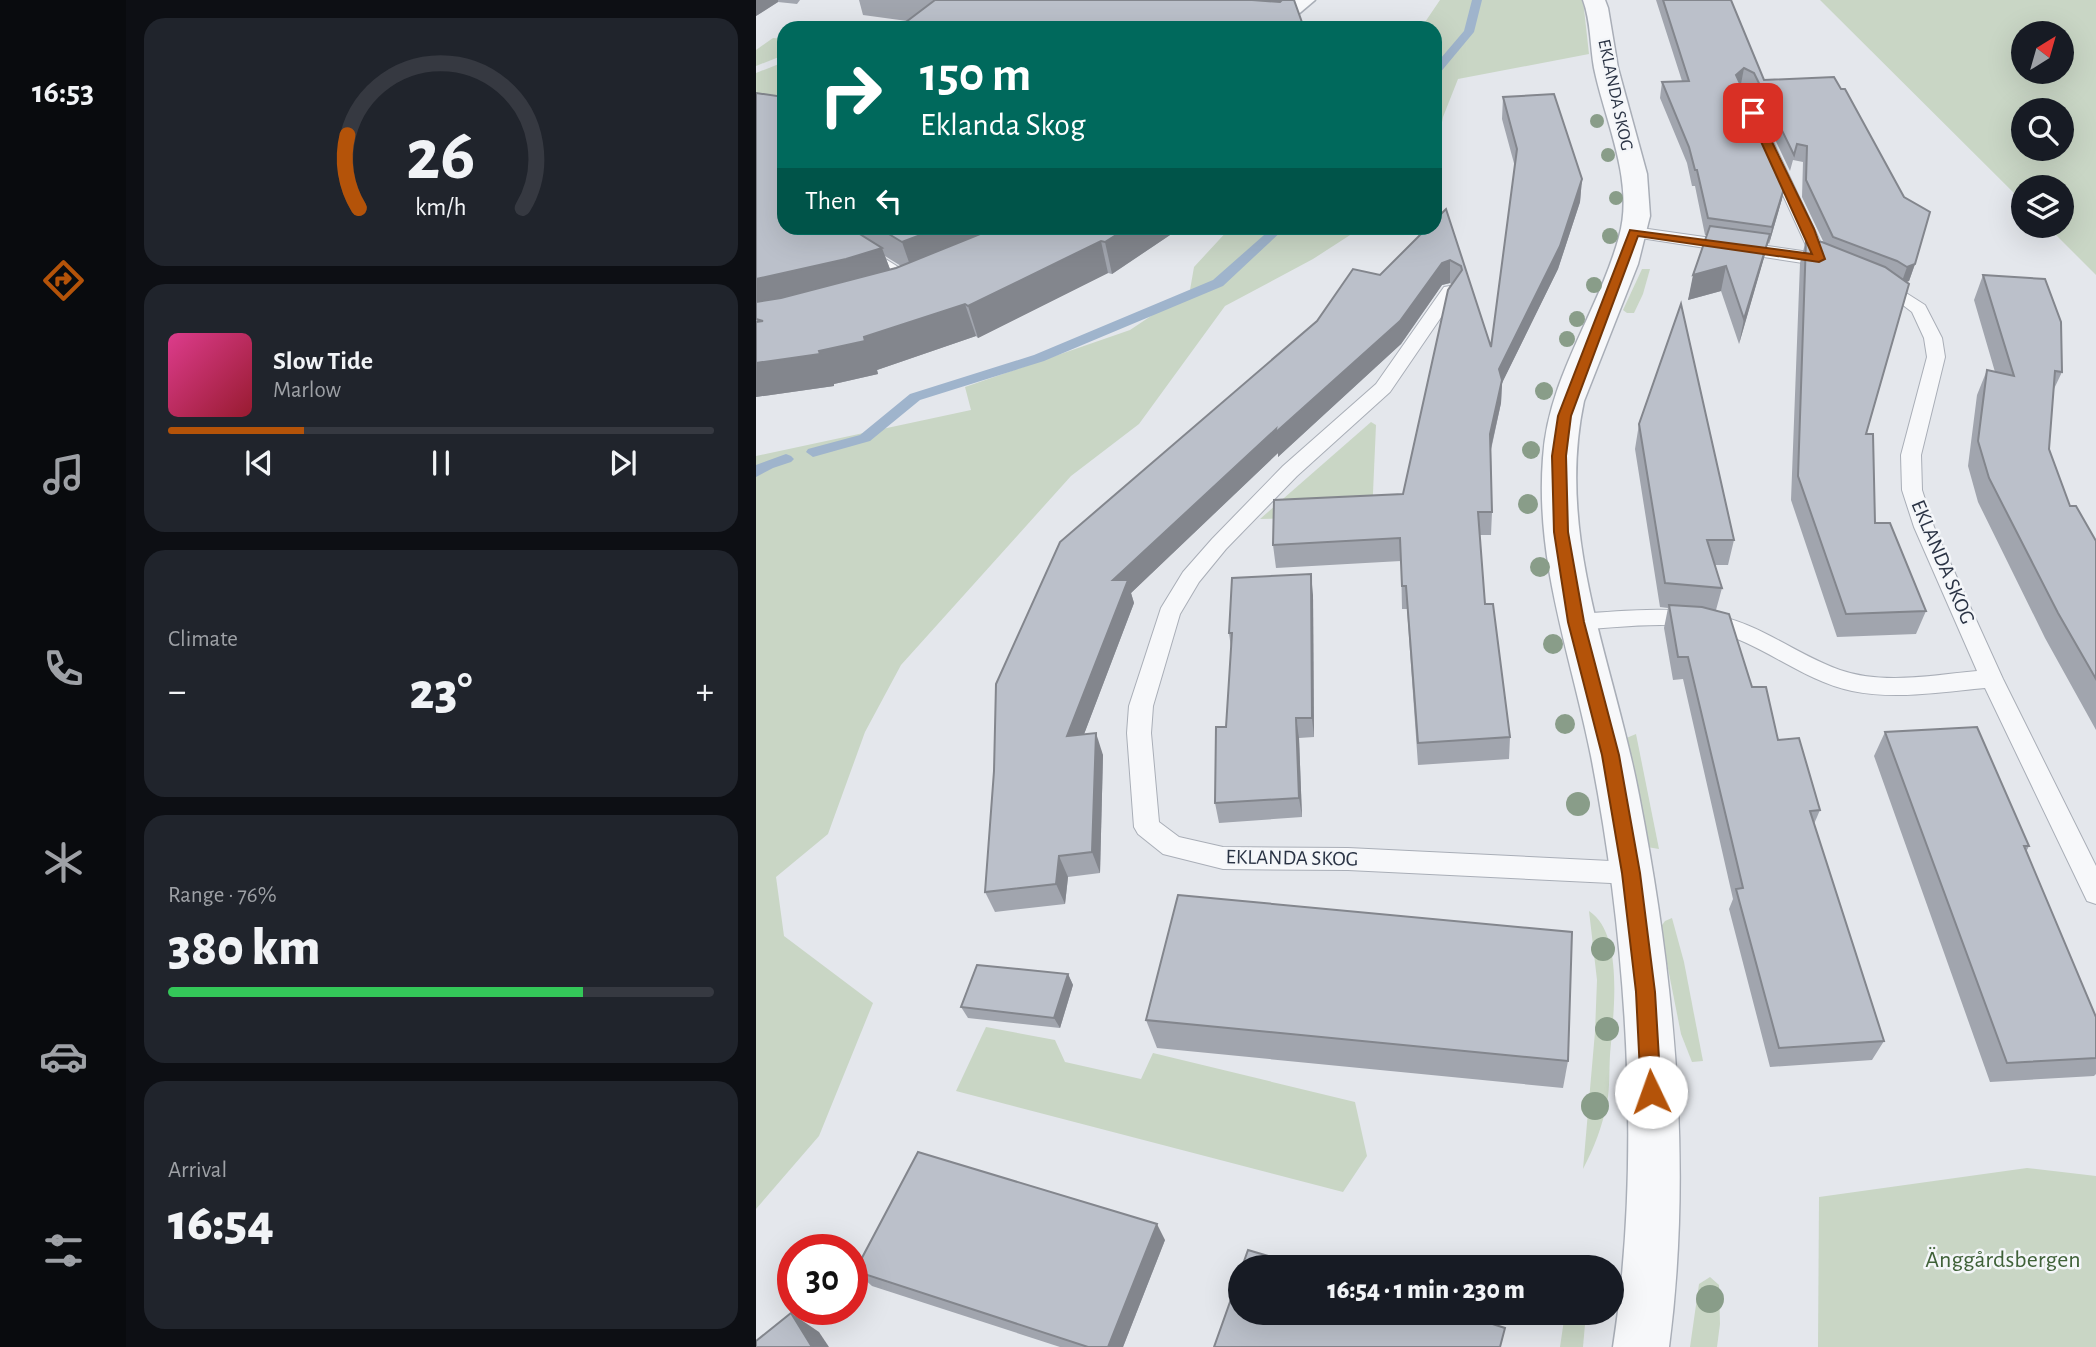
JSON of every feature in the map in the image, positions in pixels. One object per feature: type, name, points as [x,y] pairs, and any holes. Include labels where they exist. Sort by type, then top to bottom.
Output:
[{"type":"street","points":[[1277,21],[1304,0]]},
{"type":"street","name":"EKLANDA SKOG","points":[[1594,0],[1599,11],[1608,76],[1637,202],[1634,232],[1564,416],[1559,456],[1561,532],[1576,622],[1610,755],[1631,873],[1645,992],[1655,1166],[1649,1276],[1640,1347]]},
{"type":"street","points":[[883,299],[948,275]]},
{"type":"lane","points":[[1742,90],[1808,229],[1819,259]]},
{"type":"lane","name":"EKLANDA SKOG","points":[[1634,232],[1819,259],[1885,284],[1919,309],[1933,338],[1936,357],[1911,455],[1912,490],[1924,527],[1992,679],[2096,893]]},
{"type":"lane","points":[[837,235],[920,286]]},
{"type":"lane","name":"EKLANDA SKOG","points":[[1450,291],[1383,388],[1290,471],[1219,544],[1191,577],[1169,614],[1141,706],[1140,755],[1147,827],[1172,846],[1223,858],[1348,859],[1631,873]]},
{"type":"lane","points":[[1576,622],[1670,618],[1714,624],[1741,631],[1813,670],[1850,681],[1883,686],[1992,679]]},
{"type":"green space","points":[[1440,0],[1583,0],[1589,54],[1458,79],[1442,122],[1442,21],[1426,21]]},
{"type":"green space","points":[[1820,0],[2096,0],[2096,275],[2059,238],[2074,238],[2074,175],[2011,175],[2011,190]]},
{"type":"green space","points":[[773,38],[777,38],[777,58],[756,66],[756,50]]},
{"type":"green space","points":[[777,65],[777,99],[756,96],[756,73]]},
{"type":"green space","points":[[1224,235],[1350,235],[1313,259],[1225,306],[1139,424],[1071,476],[901,665],[865,732],[828,834],[776,877],[784,936],[873,1003],[819,1136],[756,1209],[756,456],[971,410],[965,387],[1130,330],[1190,290],[1194,267]]},
{"type":"green space","points":[[1642,269],[1650,269],[1643,294],[1634,313],[1627,313],[1623,310]]},
{"type":"green space","points":[[1371,422],[1376,425],[1372,516],[1260,519]]},
{"type":"green space","points":[[1636,734],[1659,849],[1647,847],[1624,739]]},
{"type":"green space","points":[[1589,911],[1600,922],[1608,938],[1614,977],[1614,999],[1607,1103],[1597,1137],[1583,1169],[1597,980]]},
{"type":"green space","points":[[1672,918],[1684,962],[1703,1061],[1692,1062],[1681,1034],[1660,928],[1665,921]]},
{"type":"green space","points":[[986,1027],[1055,1040],[1065,1062],[1141,1079],[1153,1053],[1355,1102],[1367,1156],[1343,1192],[956,1091]]},
{"type":"green space","name":"Änggårdsbergen","points":[[2027,1168],[2096,1176],[2096,1347],[1818,1347],[1819,1197]]},
{"type":"green space","points":[[1710,1277],[1719,1285],[1720,1324],[1717,1347],[1690,1347],[1699,1284]]},
{"type":"green space","points":[[1563,1325],[1585,1325],[1583,1347],[1560,1347]]},
{"type":"building","points":[[935,0],[1294,0],[1302,21],[907,21]]},
{"type":"building","points":[[1663,0],[1731,0],[1764,80],[1834,77],[1841,89],[1845,89],[1904,197],[1930,212],[1915,264],[1907,267],[1833,237],[1806,180],[1807,146],[1797,144],[1794,155],[1754,73],[1744,68],[1736,75],[1786,182],[1772,227],[1708,218],[1697,170],[1662,82],[1689,81]]},
{"type":"building","points":[[756,93],[777,96],[777,235],[861,235],[882,248],[756,279]]},
{"type":"building","points":[[1554,94],[1582,179],[1560,246],[1499,369],[1502,380],[1490,434],[1492,512],[1478,512],[1485,604],[1493,604],[1510,737],[1418,743],[1406,586],[1402,586],[1400,538],[1273,545],[1274,500],[1403,494],[1448,290],[1462,270],[1461,266],[1450,260],[1442,263],[1400,321],[1275,433],[1276,429],[1113,580],[1128,580],[1067,736],[1096,733],[1092,852],[1059,856],[1056,884],[985,892],[994,771],[996,684],[1060,542],[1317,321],[1353,269],[1380,275],[1420,235],[1442,235],[1442,213],[1446,209],[1491,347],[1517,149],[1503,97]]},
{"type":"building","points":[[1710,226],[1770,234],[1744,319],[1726,266],[1693,275]]},
{"type":"building","points":[[890,235],[920,235],[902,242]]},
{"type":"building","points":[[978,235],[1116,235],[968,306],[965,304],[864,337],[865,341],[819,351],[820,354],[756,363],[756,322],[763,321],[756,319],[756,302],[896,268]]},
{"type":"building","points":[[1806,240],[1822,242],[1885,267],[1909,284],[1866,434],[1873,434],[1875,523],[1890,523],[1926,611],[1846,614],[1798,476]]},
{"type":"building","points":[[1983,275],[2045,279],[2061,322],[2062,372],[2055,371],[2049,449],[2070,506],[2076,506],[2096,541],[2096,679],[2058,613],[1989,478],[1978,441],[1987,370],[2014,376]]},
{"type":"building","points":[[1681,304],[1734,540],[1707,540],[1722,588],[1665,583],[1639,424]]},
{"type":"building","points":[[1311,574],[1312,718],[1296,718],[1299,798],[1215,803],[1216,727],[1226,727],[1232,633],[1229,633],[1232,578]]},
{"type":"building","points":[[1669,605],[1702,607],[1729,614],[1752,687],[1766,687],[1778,740],[1799,738],[1820,810],[1810,811],[1884,1041],[1779,1048],[1736,889],[1743,888],[1688,657],[1678,657]]},
{"type":"building","points":[[1977,727],[2029,846],[2024,846],[2096,1017],[2096,1058],[2007,1063],[1885,732]]},
{"type":"building","points":[[1178,895],[1572,932],[1568,1061],[1146,1020]]},
{"type":"building","points":[[977,965],[1068,974],[1054,1018],[961,1007]]},
{"type":"building","points":[[918,1152],[1157,1224],[1108,1347],[1088,1347],[868,1275],[868,1246]]},
{"type":"building","points":[[1248,1250],[1265,1255],[1246,1255]]},
{"type":"building","points":[[1228,1308],[1228,1325],[1496,1325],[1505,1328],[1500,1347],[1214,1347]]},
{"type":"building","points":[[777,1324],[798,1325],[812,1347],[756,1347],[756,1341]]},
{"type":"waterway","points":[[1442,64],[1469,32],[1477,0]]},
{"type":"waterway","points":[[813,452],[865,438],[915,397],[1039,358],[1218,283],[1271,235]]},
{"type":"waterway","points":[[756,472],[768,464],[786,459]]},
{"type":"route","points":[[1651,1092],[1645,992],[1631,873],[1610,755],[1576,622],[1561,532],[1559,456],[1564,416],[1634,232],[1819,259],[1808,229],[1753,113]]}]
